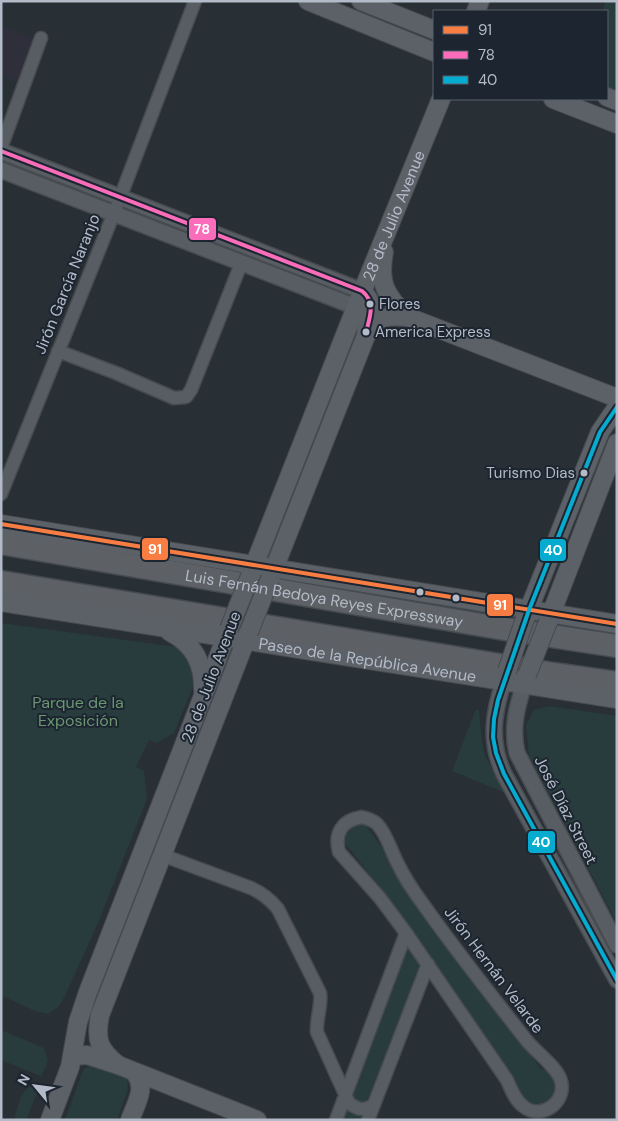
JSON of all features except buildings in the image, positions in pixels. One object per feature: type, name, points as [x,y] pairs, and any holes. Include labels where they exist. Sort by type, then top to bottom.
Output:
[{"type":"highway","name":"Luis Fernán Bedoya Reyes Expressway","points":[[1,543],[505,629],[617,646]]},
{"type":"highway","points":[[1,582],[617,683]]},
{"type":"highway","points":[[591,695],[617,697]]},
{"type":"main road","points":[[308,1],[433,52]]},
{"type":"main road","points":[[361,1],[433,30]]},
{"type":"main road","name":"28 de Julio Avenue","points":[[50,1120],[68,1072],[78,1022],[88,992],[359,299],[441,100]]},
{"type":"main road","points":[[556,100],[617,124]]},
{"type":"main road","points":[[388,231],[382,261],[384,288],[390,299],[408,317],[617,398]]},
{"type":"main road","points":[[359,299],[371,301],[365,338]]},
{"type":"main road","name":"28 de Julio Avenue","points":[[126,1069],[106,1055],[100,1044],[98,1033],[99,1020],[365,338],[371,326],[380,319],[391,316],[408,317]]},
{"type":"main road","points":[[506,676],[527,615],[600,432],[617,407]]},
{"type":"main road","points":[[526,679],[617,443]]},
{"type":"main road","points":[[1,524],[252,571],[467,599],[527,615],[617,624]]},
{"type":"main road","name":"Paseo de la República Avenue","points":[[1,602],[165,630],[227,634],[526,679],[591,695]]},
{"type":"main road","points":[[165,630],[184,640],[196,656],[203,679],[201,702]]},
{"type":"main road","points":[[72,1056],[87,1055],[257,1120]]},
{"type":"main road","points":[[126,1069],[140,1080],[141,1087],[130,1120]]},
{"type":"street","name":"Jirón García Naranjo","points":[[1,494],[120,198],[195,1]]},
{"type":"street","points":[[41,38],[1,149],[359,299]]},
{"type":"street","points":[[1,170],[241,264],[359,299]]},
{"type":"street","points":[[58,351],[174,398],[186,397],[191,390],[241,264]]},
{"type":"street","points":[[506,676],[498,700],[493,727],[494,745],[498,761],[617,980]]},
{"type":"street","name":"José Díaz Street","points":[[526,679],[514,722],[514,739],[517,753],[617,945]]},
{"type":"street","name":"Jirón Hernán Velarde","points":[[362,817],[377,823],[398,865],[422,903],[528,1043],[557,1072],[562,1088],[557,1102],[552,1107],[545,1111],[537,1112],[523,1106],[518,1101],[506,1080],[428,964],[380,898],[339,852],[337,836],[340,828],[346,822],[362,817]]},
{"type":"street","points":[[162,855],[251,888],[264,894],[278,908],[320,993],[321,1000],[317,1032],[349,1103],[357,1109],[366,1110],[374,1106]]},
{"type":"street","points":[[336,1120],[406,933]]},
{"type":"street","points":[[368,1120],[428,964]]},
{"type":"shaded area","points":[[1,26],[31,38],[34,42],[17,82],[1,75]]},
{"type":"green space","points":[[606,1],[617,1],[617,95],[608,91],[608,10],[602,10]]},
{"type":"green space","points":[[1,156],[101,195],[99,201],[1,163]]},
{"type":"green space","points":[[137,210],[338,288],[335,294],[134,215]]},
{"type":"green space","points":[[285,575],[515,612],[511,621],[281,584]]},
{"type":"green space","points":[[571,620],[617,629],[617,638],[566,631]]},
{"type":"green space","name":"Parque de la Exposición","points":[[1,623],[184,648],[198,674],[174,733],[157,743],[149,740],[136,767],[144,771],[147,799],[98,923],[64,998],[58,1007],[48,1014],[35,1011],[5,997],[1,1001]]},
{"type":"green space","points":[[549,706],[617,716],[617,923],[529,756],[526,725],[534,710]]},
{"type":"green space","points":[[476,709],[479,711],[485,756],[504,790],[503,792],[452,771]]},
{"type":"green space","points":[[355,824],[365,824],[540,1068],[552,1075],[555,1083],[555,1097],[549,1102],[538,1106],[528,1103],[524,1099],[518,1086],[412,929],[345,843],[345,834]]},
{"type":"green space","points":[[408,944],[420,965],[367,1101],[362,1106],[350,1099]]},
{"type":"green space","points":[[1,1030],[44,1048],[48,1061],[41,1076],[1,1060]]},
{"type":"green space","points":[[90,1065],[127,1079],[128,1089],[117,1120],[65,1120],[84,1069]]},
{"type":"green space","points":[[34,1085],[40,1086],[26,1120],[14,1120],[23,1094],[29,1087]]},
{"type":"green space","points":[[346,1107],[351,1114],[364,1115],[362,1120],[341,1120]]},
{"type":"transit line","name":"78","points":[[1,151],[362,291],[369,300],[371,310],[366,332]]},
{"type":"transit line","name":"40","points":[[617,407],[600,432],[529,610],[498,700],[493,737],[496,753],[504,774],[617,980]]},
{"type":"transit line","name":"91","points":[[1,524],[617,624]]},
{"type":"place","name":"Flores","points":[[370,304]]},
{"type":"place","name":"America Express","points":[[366,332]]},
{"type":"place","name":"Turismo Dias","points":[[584,473]]}]
